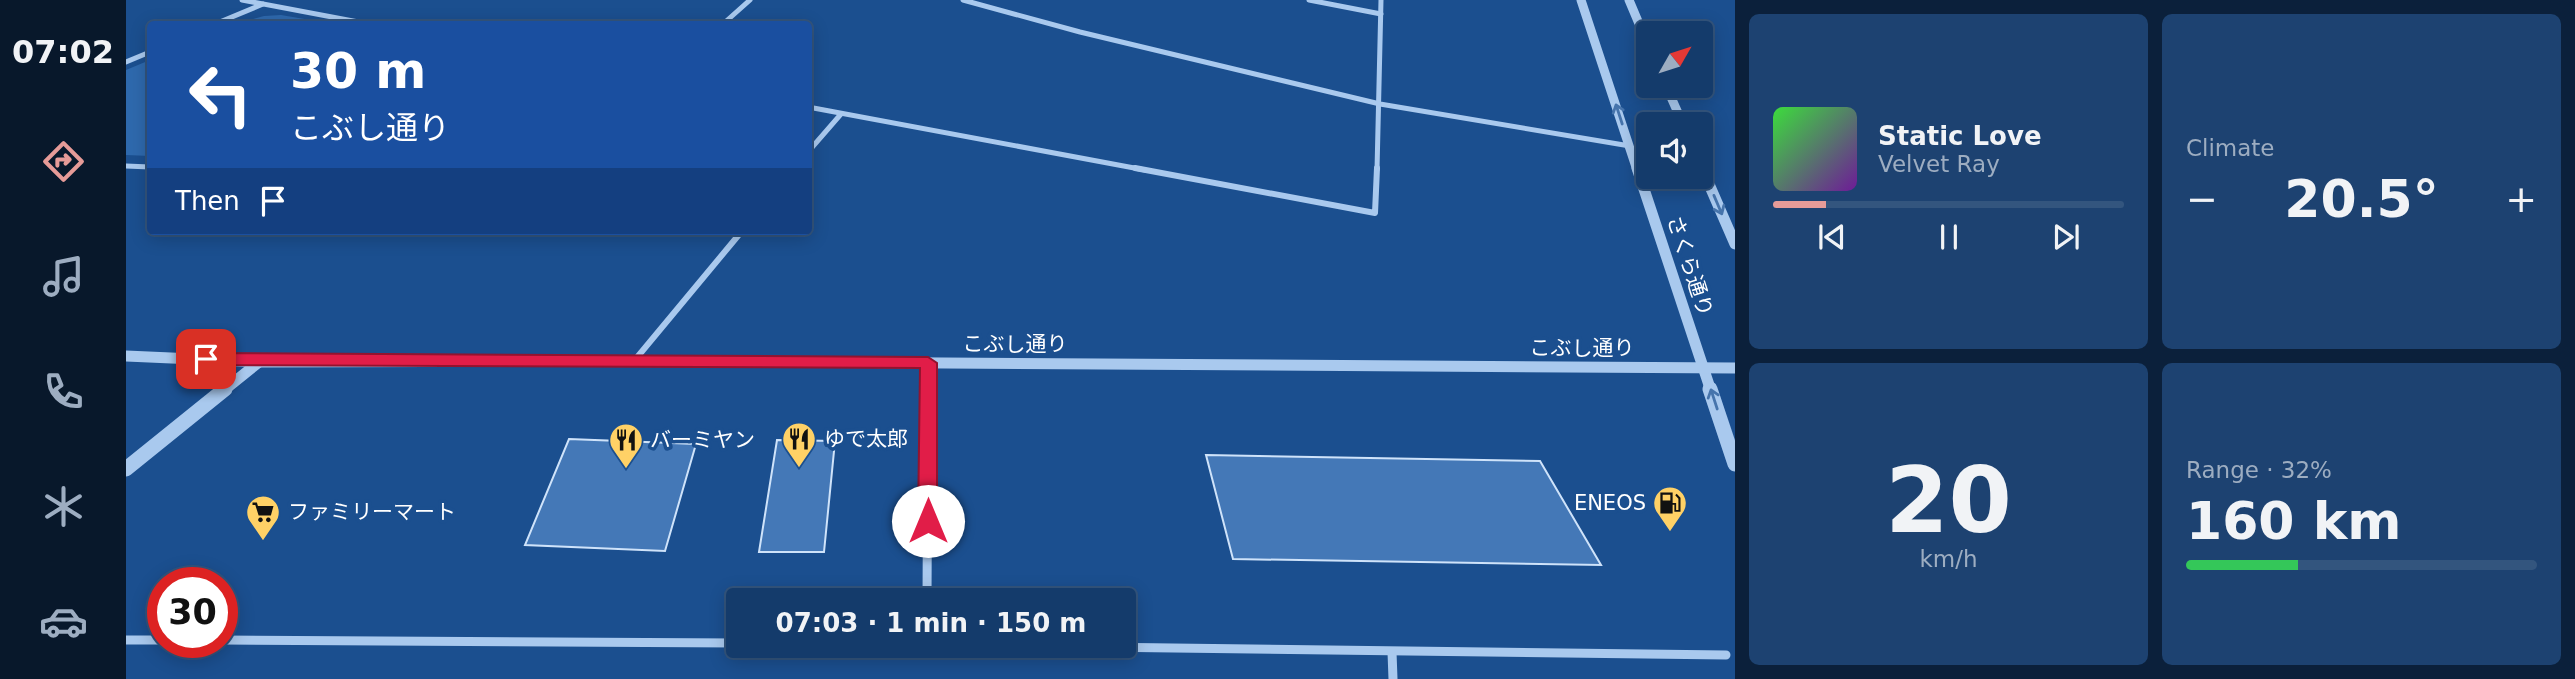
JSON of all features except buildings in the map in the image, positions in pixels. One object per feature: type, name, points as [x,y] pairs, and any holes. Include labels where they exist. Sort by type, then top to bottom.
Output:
[{"type":"street","points":[[242,0],[353,21]]},
{"type":"street","points":[[726,21],[750,0]]},
{"type":"street","points":[[963,0],[1080,32],[1381,104],[1630,146]]},
{"type":"street","points":[[1310,0],[1381,14]]},
{"type":"street","points":[[812,108],[1376,213],[1381,104],[1381,0]]},
{"type":"street","name":"さくら通り","points":[[1581,0],[1735,464]]},
{"type":"street","points":[[1629,0],[1638,21]]},
{"type":"street","points":[[222,21],[263,4]]},
{"type":"street","points":[[126,62],[147,53]]},
{"type":"street","points":[[812,147],[841,114]]},
{"type":"street","points":[[126,166],[147,167]]},
{"type":"street","points":[[1711,189],[1735,244]]},
{"type":"street","points":[[634,361],[739,235]]},
{"type":"street","name":"こぶし通り","points":[[126,356],[259,362],[634,361],[1735,368]]},
{"type":"street","points":[[126,469],[259,362]]},
{"type":"street","points":[[927,588],[928,363]]},
{"type":"street","points":[[126,640],[147,640]]},
{"type":"street","points":[[238,640],[726,643]]},
{"type":"street","points":[[1136,648],[1726,655]]},
{"type":"street","points":[[1392,652],[1392,679]]},
{"type":"shaded area","points":[[281,15],[316,21],[245,21]]},
{"type":"shaded area","points":[[147,61],[147,156],[126,155],[126,70]]},
{"type":"place","name":"ゆで太郎","points":[[799,469]]},
{"type":"place","name":"バーミヤン","points":[[626,470]]},
{"type":"place","name":"ENEOS","points":[[1670,533]]},
{"type":"place","name":"ファミリーマート","points":[[263,542]]},
{"type":"route","points":[[206,359],[259,362],[928,363],[928,521]]}]
